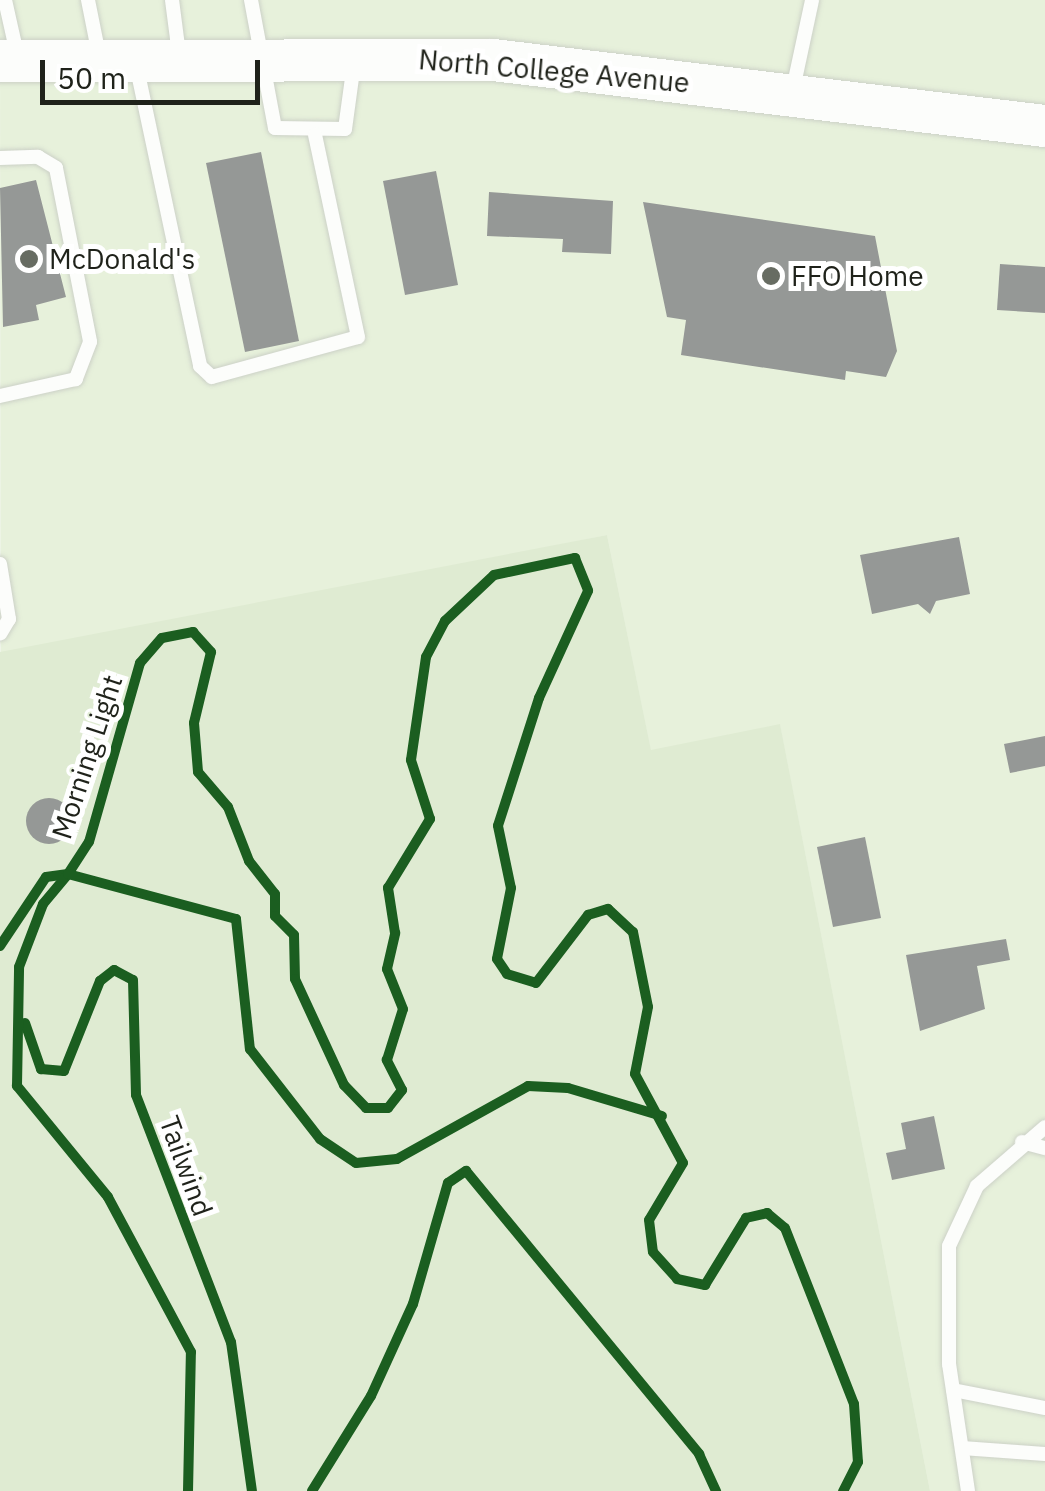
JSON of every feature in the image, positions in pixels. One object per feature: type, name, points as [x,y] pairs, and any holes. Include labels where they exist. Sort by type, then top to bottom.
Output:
[{"type":"main road","name":"North College Avenue","points":[[9,61],[493,60],[1045,126]]},
{"type":"lane","points":[[5,0],[9,61]]},
{"type":"lane","points":[[88,0],[118,60],[200,366],[212,377],[358,337],[315,135]]},
{"type":"lane","points":[[172,0],[180,60]]},
{"type":"lane","points":[[250,0],[275,128],[315,135],[345,129],[355,58]]},
{"type":"lane","points":[[792,95],[812,0]]},
{"type":"lane","points":[[0,158],[38,158],[56,168],[90,342],[76,379],[0,396]]},
{"type":"lane","points":[[0,564],[10,619],[0,634]]},
{"type":"lane","points":[[968,1491],[952,1390],[949,1246],[977,1186],[1022,1142],[1045,1127]]},
{"type":"lane","points":[[1022,1142],[1045,1148]]},
{"type":"lane","points":[[952,1390],[1045,1408]]},
{"type":"lane","points":[[962,1448],[1045,1454]]},
{"type":"shaded area","points":[[0,0],[1045,0],[1045,1491],[930,1491],[780,725],[651,751],[607,535],[1,657]]},
{"type":"shaded area","points":[[607,535],[651,750],[780,724],[930,1491],[0,1491],[0,652]]},
{"type":"building","points":[[261,152],[299,341],[245,352],[206,163]]},
{"type":"building","points":[[436,171],[458,285],[405,295],[383,181]]},
{"type":"building","name":"McDonald's","points":[[36,180],[66,297],[36,305],[39,320],[3,327],[0,188]]},
{"type":"building","points":[[489,192],[613,201],[611,254],[562,252],[563,239],[487,236]]},
{"type":"building","name":"FFO Home","points":[[643,202],[875,236],[897,351],[886,377],[846,371],[845,380],[681,355],[686,320],[667,317]]},
{"type":"building","points":[[1000,264],[1045,267],[1045,313],[997,310]]},
{"type":"building","points":[[959,537],[970,594],[936,601],[930,614],[918,604],[872,614],[860,555]]},
{"type":"building","points":[[1045,736],[1045,766],[1010,773],[1004,744]]},
{"type":"building","points":[[49,798],[65,805],[72,821],[65,837],[49,844],[33,837],[26,821],[33,805]]},
{"type":"building","points":[[865,837],[881,918],[833,927],[817,847]]},
{"type":"building","points":[[1006,939],[1010,960],[977,966],[985,1009],[920,1031],[906,955]]},
{"type":"building","points":[[934,1116],[945,1169],[892,1180],[886,1153],[906,1149],[901,1123]]},
{"type":"cycle path","name":"Morning Light","points":[[0,946],[46,877],[68,874],[89,842],[140,663],[162,638],[193,632],[211,652],[194,723],[198,772],[228,807],[249,861],[275,894],[275,916],[294,935],[295,979],[344,1085],[366,1108],[388,1108],[402,1090],[387,1060],[403,1009],[387,969],[395,933],[388,888],[430,819],[411,760],[426,657],[445,621],[494,575],[575,558],[588,591],[539,698],[498,826],[511,888],[497,959],[507,974],[536,983],[588,915],[608,909],[633,932],[648,1007],[635,1074],[683,1163],[649,1220],[653,1252],[677,1279],[705,1285],[746,1218],[767,1213],[785,1228],[854,1404],[858,1462],[843,1491]]},
{"type":"cycle path","points":[[188,1491],[191,1352],[108,1197],[17,1086],[19,967],[43,904],[68,874],[236,919],[250,1049],[320,1139],[356,1163],[397,1159],[528,1086],[568,1088],[662,1116]]},
{"type":"cycle path","name":"Tailwind","points":[[25,1023],[41,1069],[64,1071],[100,981],[114,970],[133,980],[136,1095],[231,1342],[252,1491]]},
{"type":"cycle path","points":[[312,1491],[371,1396],[413,1304],[448,1183],[466,1171],[699,1454],[716,1491]]},
{"type":"place","name":"McDonald's","points":[[29,259]]},
{"type":"place","name":"FFO Home","points":[[771,276]]}]
